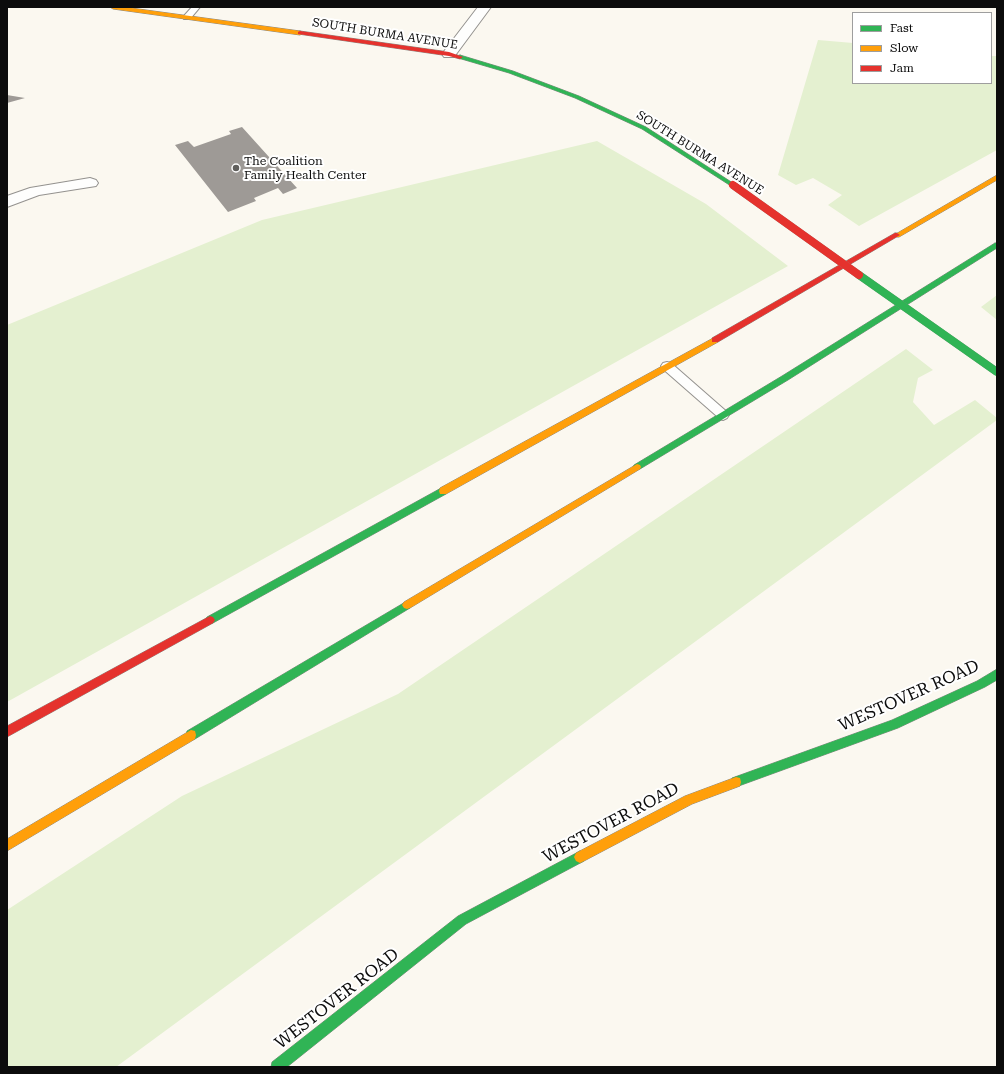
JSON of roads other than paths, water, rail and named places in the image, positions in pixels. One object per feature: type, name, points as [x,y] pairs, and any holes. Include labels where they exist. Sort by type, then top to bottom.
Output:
[{"type":"main road","name":"SOUTH BURMA AVENUE","points":[[113,7],[449,54],[518,74],[577,97],[644,128],[733,186],[997,372]]},
{"type":"main road","points":[[7,732],[667,366],[997,178]]},
{"type":"main road","points":[[7,845],[723,415],[997,246]]},
{"type":"main road","name":"WESTOVER ROAD","points":[[277,1067],[462,920],[689,800],[894,724],[981,684],[997,674]]},
{"type":"street","points":[[449,54],[485,7]]},
{"type":"street","points":[[7,202],[36,191],[90,183]]},
{"type":"lane","points":[[187,17],[196,7]]},
{"type":"lane","points":[[667,366],[723,415]]},
{"type":"place","name":"The Coalition Family Health Center","points":[[236,168]]}]
